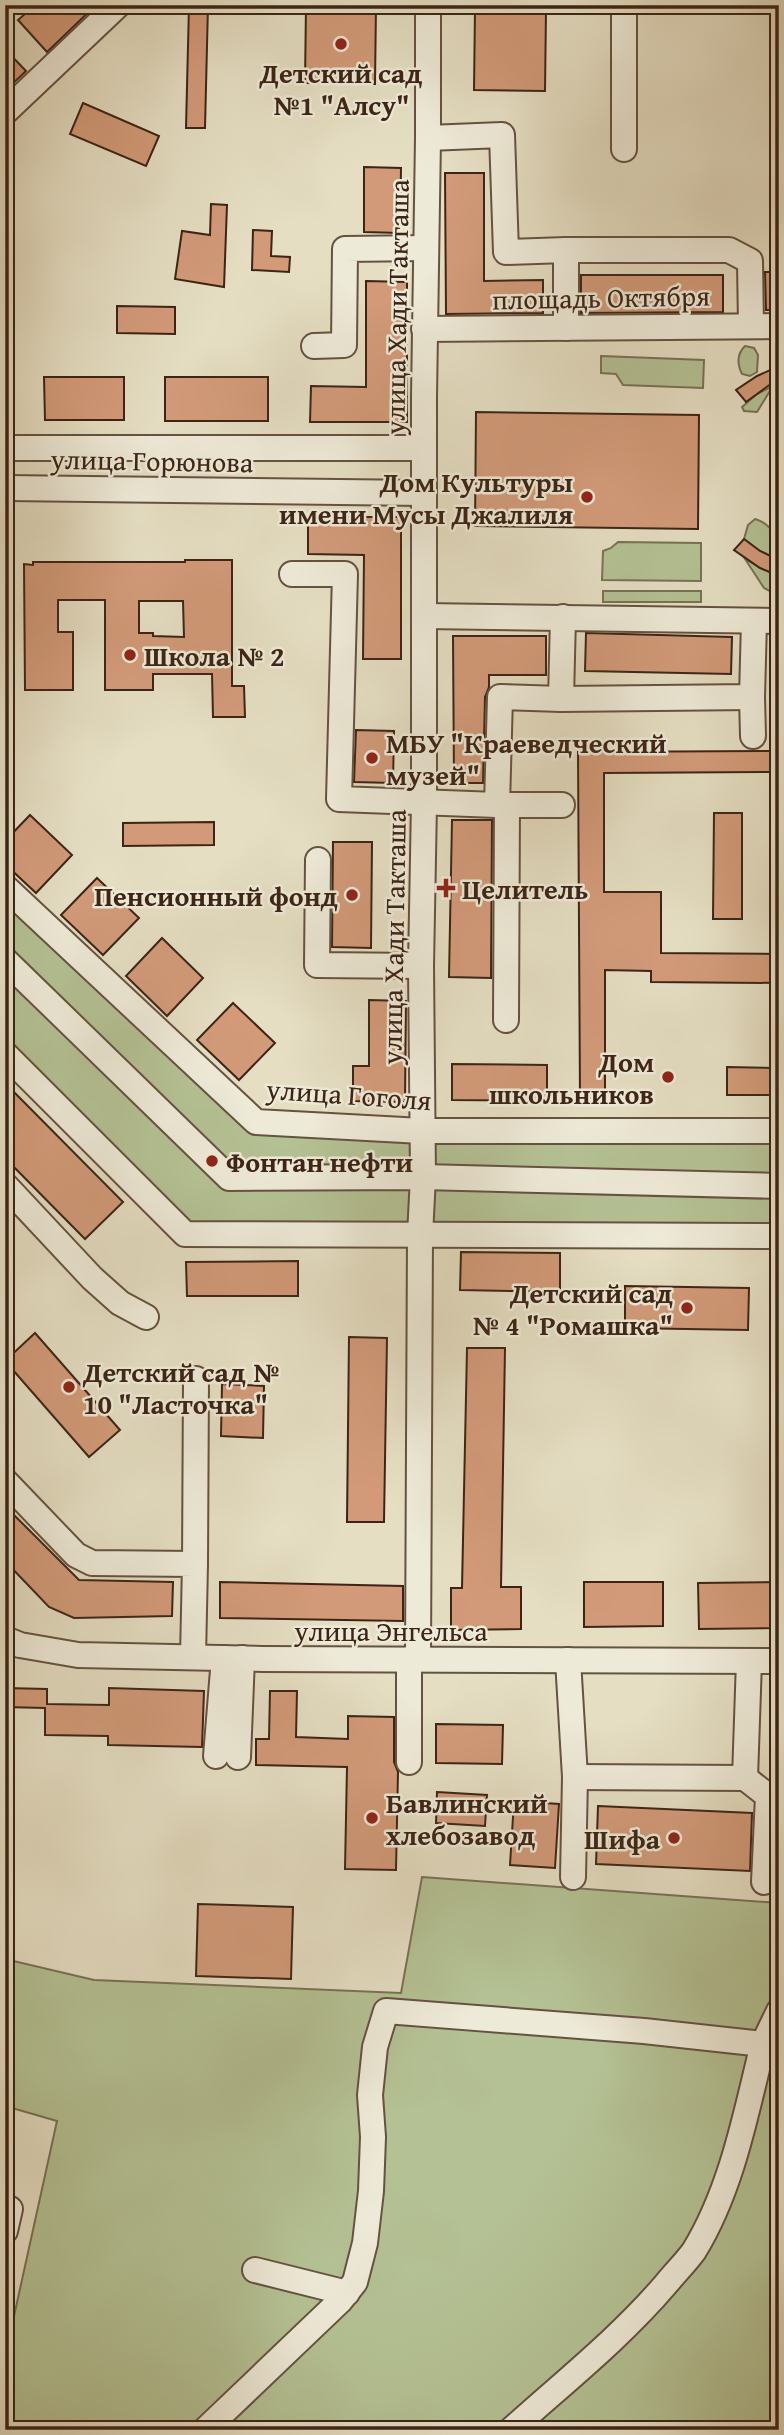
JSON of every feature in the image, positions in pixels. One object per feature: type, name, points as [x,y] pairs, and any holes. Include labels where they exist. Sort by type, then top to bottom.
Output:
[{"type":"street","points":[[5,111],[118,5]]},
{"type":"street","name":"улица Хади Такташа","points":[[409,1762],[414,1659],[423,1177],[421,966],[428,5]]},
{"type":"street","points":[[624,5],[624,149]]},
{"type":"street","points":[[428,138],[502,135],[506,252],[729,250],[750,261],[751,326]]},
{"type":"street","points":[[314,345],[344,345],[345,249],[426,248]]},
{"type":"street","points":[[566,250],[566,328]]},
{"type":"street","name":"площадь Октября","points":[[424,329],[779,326]]},
{"type":"street","name":"улица Горюнова","points":[[5,448],[424,448]]},
{"type":"street","name":"улица Горюнова","points":[[5,488],[424,493]]},
{"type":"street","points":[[292,574],[345,574],[339,799],[562,805]]},
{"type":"street","points":[[424,616],[779,621]]},
{"type":"street","points":[[561,699],[563,617]]},
{"type":"street","points":[[753,736],[754,621]]},
{"type":"street","points":[[506,1020],[500,696],[561,699],[752,697]]},
{"type":"street","points":[[318,860],[317,965],[421,966]]},
{"type":"street","name":"улица Гоголя","points":[[5,887],[256,1122],[422,1131],[779,1132]]},
{"type":"street","points":[[5,960],[229,1178],[423,1177],[779,1186]]},
{"type":"street","points":[[5,1054],[185,1234],[779,1236]]},
{"type":"street","points":[[5,1185],[92,1278],[120,1303],[146,1317]]},
{"type":"street","points":[[192,1657],[196,1380]]},
{"type":"street","points":[[5,1481],[76,1555],[92,1563],[195,1564]]},
{"type":"street","name":"улица Энгельса","points":[[5,1639],[20,1645],[78,1655],[779,1661]]},
{"type":"street","points":[[227,1756],[233,1658]]},
{"type":"street","points":[[568,1660],[575,1777],[573,1877]]},
{"type":"street","points":[[745,1778],[750,1661]]},
{"type":"street","points":[[575,1777],[745,1778],[768,1796],[764,1882]]},
{"type":"street","points":[[205,2430],[347,2293],[355,2282],[365,2243],[371,2191],[373,2137],[370,2095],[375,2047],[386,2011],[644,2031],[763,2044]]},
{"type":"street","points":[[511,2430],[625,2328],[692,2253],[712,2218],[747,2112],[763,2044],[779,2011]]},
{"type":"street","points":[[255,2270],[347,2293]]},
{"type":"green space","points":[[745,346],[754,348],[758,355],[757,372],[750,376],[742,374],[739,367],[739,356]]},
{"type":"green space","points":[[601,356],[704,360],[703,388],[623,385],[616,374],[601,373]]},
{"type":"green space","points":[[773,386],[757,412],[744,411],[742,407],[757,394]]},
{"type":"green space","points":[[755,519],[767,525],[775,535],[779,560],[744,539],[748,525]]},
{"type":"green space","points":[[618,542],[701,543],[701,581],[602,580],[603,551]]},
{"type":"green space","points":[[745,559],[778,576],[779,596],[764,588]]},
{"type":"green space","points":[[603,591],[701,591],[701,602],[603,602]]},
{"type":"green space","points":[[5,887],[256,1122],[779,1132],[779,1236],[185,1234],[5,1054]]},
{"type":"green space","points":[[422,1877],[779,1903],[779,2430],[5,2430],[5,2357],[57,2121],[5,2106],[5,1959],[94,1980],[401,1993]]},
{"type":"building","points":[[35,5],[96,5],[47,52],[18,20]]},
{"type":"building","points":[[189,5],[208,5],[205,128],[186,128]]},
{"type":"building","name":"Детский сад №1 \"Алсу\"","points":[[306,5],[376,5],[375,84],[305,83]]},
{"type":"building","points":[[475,9],[546,10],[545,91],[474,90]]},
{"type":"building","points":[[5,49],[26,71],[5,91]]},
{"type":"building","points":[[83,103],[159,136],[146,166],[70,134]]},
{"type":"building","points":[[364,167],[401,168],[400,233],[364,232]]},
{"type":"building","points":[[445,173],[484,173],[484,281],[543,280],[543,313],[446,314]]},
{"type":"building","points":[[211,204],[227,205],[224,287],[175,279],[182,231],[210,235]]},
{"type":"building","points":[[253,230],[272,231],[271,256],[290,257],[289,272],[252,270]]},
{"type":"building","points":[[765,272],[779,272],[779,310],[766,310]]},
{"type":"building","points":[[581,275],[723,275],[723,312],[581,313]]},
{"type":"building","points":[[366,281],[407,282],[407,422],[310,422],[311,386],[366,387]]},
{"type":"building","points":[[117,306],[175,307],[175,334],[117,333]]},
{"type":"building","points":[[779,366],[779,378],[746,402],[736,390],[757,376]]},
{"type":"building","points":[[44,377],[124,377],[124,420],[45,420]]},
{"type":"building","points":[[165,377],[268,377],[268,421],[165,421]]},
{"type":"building","name":"Дом Культуры имени Мусы Джалиля","points":[[476,412],[699,415],[698,529],[475,526]]},
{"type":"building","points":[[308,517],[401,517],[401,659],[363,659],[364,555],[308,554]]},
{"type":"building","points":[[744,539],[779,560],[779,576],[760,568],[734,550]]},
{"type":"building","points":[[232,560],[232,686],[244,686],[245,717],[213,717],[212,674],[153,674],[153,690],[105,690],[105,600],[58,600],[58,632],[73,632],[73,690],[25,690],[24,564]],"holes":[[[139,601],[183,601],[184,637],[139,633]]]},
{"type":"building","points":[[586,633],[732,637],[731,674],[585,671]]},
{"type":"building","points":[[453,636],[546,636],[546,675],[489,675],[489,687],[485,697],[483,783],[454,783]]},
{"type":"building","name":"МБУ \"Краеведческий музей\"","points":[[356,730],[394,731],[393,783],[354,782]]},
{"type":"building","points":[[779,751],[779,772],[604,773],[604,892],[661,892],[661,953],[779,954],[779,983],[651,982],[651,971],[605,970],[605,1098],[580,1098],[578,752]]},
{"type":"building","points":[[714,813],[742,813],[742,919],[713,919]]},
{"type":"building","points":[[30,815],[72,855],[36,893],[5,864],[5,841]]},
{"type":"building","points":[[452,820],[492,820],[491,978],[449,977]]},
{"type":"building","points":[[214,822],[214,845],[123,846],[123,823]]},
{"type":"building","name":"Пенсионный фонд","points":[[333,842],[372,842],[371,948],[332,947]]},
{"type":"building","points":[[97,878],[139,918],[103,955],[61,915]]},
{"type":"building","points":[[162,938],[203,978],[167,1016],[126,976]]},
{"type":"building","points":[[369,1000],[406,1001],[405,1102],[353,1101],[353,1066],[369,1066]]},
{"type":"building","points":[[233,1003],[275,1043],[239,1080],[197,1040]]},
{"type":"building","points":[[452,1064],[547,1065],[547,1101],[452,1100]]},
{"type":"building","points":[[727,1067],[779,1068],[779,1095],[727,1095]]},
{"type":"building","points":[[5,1083],[123,1202],[85,1239],[5,1158]]},
{"type":"building","points":[[461,1252],[560,1253],[560,1292],[460,1290]]},
{"type":"building","points":[[298,1261],[298,1296],[187,1296],[186,1262]]},
{"type":"building","name":"Детский сад № 4 \"Ромашка\"","points":[[625,1286],[749,1288],[748,1330],[625,1328]]},
{"type":"building","points":[[35,1333],[120,1430],[89,1457],[5,1361]]},
{"type":"building","points":[[349,1337],[387,1338],[384,1522],[347,1522]]},
{"type":"building","points":[[467,1348],[505,1348],[501,1587],[521,1587],[521,1629],[451,1630],[451,1588],[462,1588]]},
{"type":"building","points":[[222,1384],[264,1386],[263,1438],[221,1436]]},
{"type":"building","points":[[5,1506],[79,1580],[173,1582],[172,1616],[74,1618],[49,1607],[5,1561]]},
{"type":"building","points":[[220,1582],[403,1586],[403,1621],[220,1618]]},
{"type":"building","points":[[584,1582],[663,1582],[663,1626],[584,1627]]},
{"type":"building","points":[[778,1582],[779,1628],[699,1629],[698,1583]]},
{"type":"building","points":[[5,1688],[47,1689],[47,1704],[109,1705],[109,1688],[204,1691],[202,1747],[108,1745],[108,1736],[45,1735],[45,1708],[5,1707]]},
{"type":"building","name":"Бавлинский хлебозавод","points":[[270,1691],[297,1691],[296,1737],[348,1739],[348,1716],[394,1717],[394,1762],[398,1772],[396,1870],[345,1869],[347,1767],[256,1765],[256,1739],[269,1739]]},
{"type":"building","points":[[436,1724],[503,1725],[502,1764],[436,1763]]},
{"type":"building","points":[[437,1792],[487,1795],[485,1826],[436,1823]]},
{"type":"building","points":[[514,1801],[559,1804],[555,1868],[510,1865]]},
{"type":"building","name":"Шифа","points":[[598,1806],[752,1813],[750,1871],[596,1864]]},
{"type":"building","points":[[198,1904],[293,1907],[291,1979],[196,1976]]},
{"type":"place","name":"Детский сад №1 \"Алсу\"","points":[[341,44]]},
{"type":"place","name":"Дом Культуры имени Мусы Джалиля","points":[[587,497]]},
{"type":"place","name":"Школа № 2","points":[[130,655]]},
{"type":"place","name":"МБУ \"Краеведческий музей\"","points":[[372,758]]},
{"type":"place","name":"Целитель","points":[[446,888]]},
{"type":"place","name":"Пенсионный фонд","points":[[352,895]]},
{"type":"place","name":"Дом школьников","points":[[668,1077]]},
{"type":"place","name":"Фонтан нефти","points":[[212,1161]]},
{"type":"place","name":"Детский сад № 4 \"Ромашка\"","points":[[687,1308]]},
{"type":"place","name":"Детский сад № 10 \"Ласточка\"","points":[[69,1387]]},
{"type":"place","name":"Бавлинский хлебозавод","points":[[372,1818]]},
{"type":"place","name":"Шифа","points":[[674,1838]]}]
